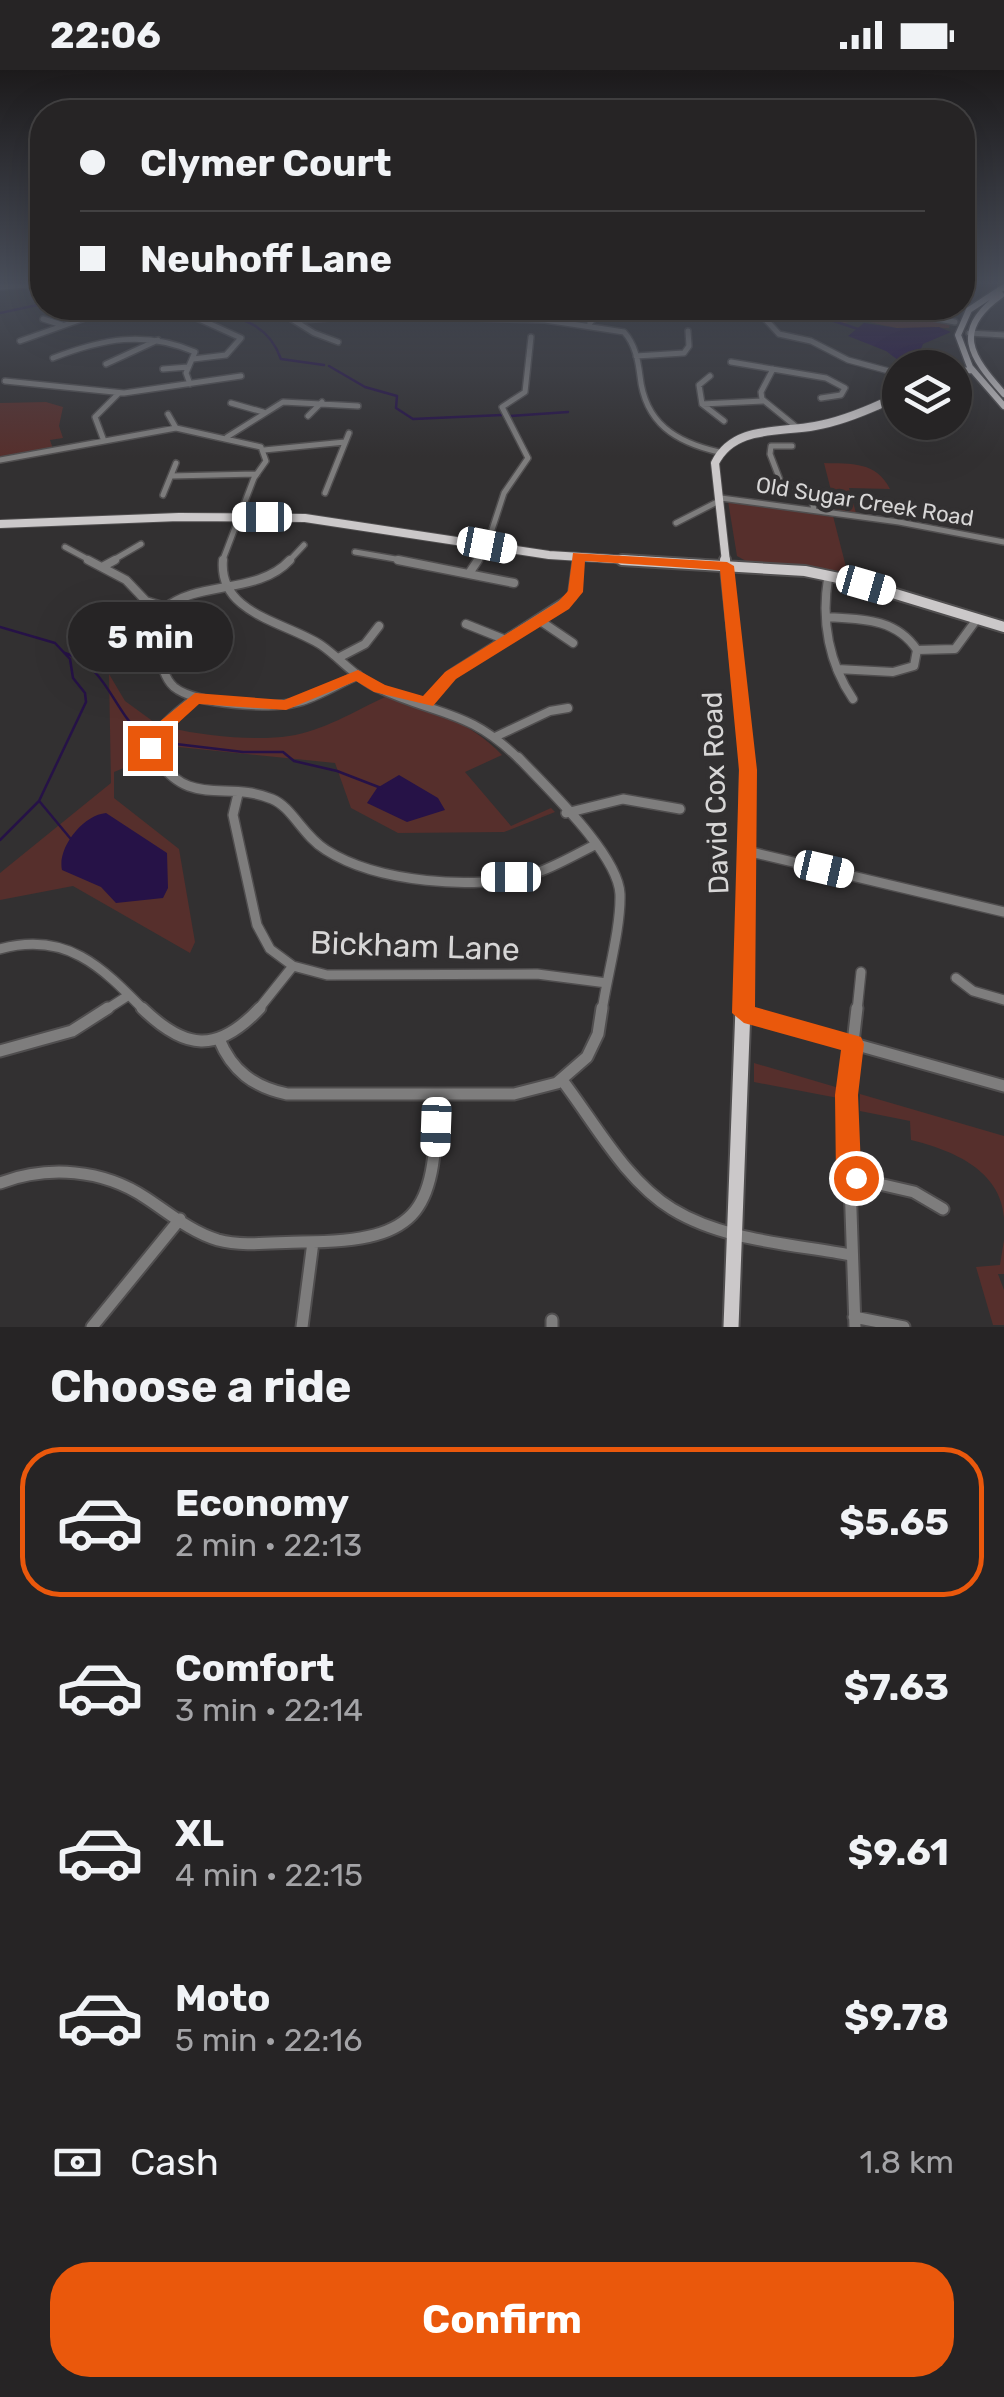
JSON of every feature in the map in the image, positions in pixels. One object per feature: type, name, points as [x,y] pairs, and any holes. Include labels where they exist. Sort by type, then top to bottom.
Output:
[{"type":"main road","points":[[960,340],[974,366],[983,370]]},
{"type":"main road","points":[[970,340],[983,370],[1004,395]]},
{"type":"main road","points":[[972,370],[981,373],[1004,395]]},
{"type":"main road","points":[[972,370],[1004,406]]},
{"type":"main road","points":[[719,452],[748,436],[798,429],[882,403]]},
{"type":"main road","name":"David Cox Road","points":[[719,452],[715,465],[748,770],[744,1013],[731,1327]]},
{"type":"main road","points":[[0,524],[238,517],[318,520],[578,556],[801,572],[861,584],[1004,627]]},
{"type":"main road","points":[[801,572],[861,584]]},
{"type":"street","points":[[53,358],[99,340]]},
{"type":"street","points":[[106,364],[158,340],[192,350],[193,359],[186,374],[190,384]]},
{"type":"street","points":[[193,359],[226,355],[241,340]]},
{"type":"street","points":[[326,340],[338,342]]},
{"type":"street","points":[[470,572],[487,545],[504,493],[528,458],[502,406],[525,392],[531,340]]},
{"type":"street","points":[[629,340],[644,401],[654,420],[688,444],[719,452]]},
{"type":"street","points":[[636,356],[684,352],[689,340]]},
{"type":"street","points":[[805,340],[848,360],[882,369]]},
{"type":"street","points":[[732,362],[829,378],[845,387],[841,395],[821,398]]},
{"type":"street","points":[[163,369],[189,368]]},
{"type":"street","points":[[773,369],[761,392],[764,401],[798,429]]},
{"type":"street","points":[[5,381],[120,393],[241,376]]},
{"type":"street","points":[[710,376],[698,385],[702,404],[724,421]]},
{"type":"street","points":[[104,441],[95,417],[120,393]]},
{"type":"street","points":[[227,437],[263,412],[288,401],[358,406]]},
{"type":"street","points":[[702,404],[764,401]]},
{"type":"street","points":[[308,416],[322,402]]},
{"type":"street","points":[[231,403],[263,412]]},
{"type":"street","points":[[168,414],[176,428]]},
{"type":"street","points":[[0,460],[176,428],[227,437],[264,450],[344,442]]},
{"type":"street","points":[[325,494],[349,433]]},
{"type":"street","points":[[792,446],[772,446],[770,454],[775,458],[780,480],[811,496],[814,510]]},
{"type":"street","points":[[219,1039],[233,1067],[252,1082],[278,1093],[523,1094],[562,1080],[594,1046],[620,890],[611,864],[595,844],[495,738],[468,718],[379,689],[309,638],[252,613],[227,588],[222,563],[238,517],[266,461],[264,450]]},
{"type":"street","points":[[163,495],[176,463]]},
{"type":"street","points":[[171,476],[257,474]]},
{"type":"street","points":[[676,523],[721,499]]},
{"type":"street","name":"Old Sugar Creek Road","points":[[721,499],[814,510],[1004,542]]},
{"type":"street","points":[[102,567],[141,544]]},
{"type":"street","points":[[65,547],[130,583],[146,600],[165,607],[277,574],[304,546]]},
{"type":"street","points":[[355,552],[514,583]]},
{"type":"street","points":[[427,702],[445,679],[572,597],[578,556]]},
{"type":"street","points":[[828,579],[823,598],[826,617],[837,670],[852,699]]},
{"type":"street","points":[[165,607],[155,624],[162,671],[173,686],[195,698],[224,704],[286,705],[358,675]]},
{"type":"street","points":[[826,617],[890,625],[911,638],[917,650],[914,666],[902,671],[837,670]]},
{"type":"street","points":[[917,650],[955,649],[977,619]]},
{"type":"street","points":[[539,620],[572,644]]},
{"type":"street","points":[[466,624],[506,640]]},
{"type":"street","points":[[338,658],[365,644],[379,626]]},
{"type":"street","points":[[195,698],[154,737],[152,754],[180,786],[199,792],[278,801],[310,840],[366,872],[384,876],[520,877],[595,844]]},
{"type":"street","points":[[495,738],[550,711],[568,708]]},
{"type":"street","name":"Bickham Lane","points":[[238,794],[233,815],[257,925],[270,949],[293,966],[327,975],[537,974],[607,983]]},
{"type":"street","points":[[566,813],[597,800],[621,797],[680,809]]},
{"type":"street","points":[[747,852],[1004,912]]},
{"type":"street","points":[[0,949],[24,942],[54,944],[129,995],[160,1028],[178,1039],[219,1039],[250,1019],[293,966]]},
{"type":"street","points":[[861,972],[846,1095],[855,1322],[904,1327]]},
{"type":"street","points":[[956,978],[973,991],[1004,1000]]},
{"type":"street","points":[[0,1050],[72,1031],[129,995]]},
{"type":"street","points":[[744,1013],[1004,1086]]},
{"type":"street","points":[[562,1080],[656,1197],[687,1217],[851,1255]]},
{"type":"street","points":[[0,1183],[26,1174],[105,1175],[219,1240],[313,1242],[372,1238],[392,1231],[412,1216],[433,1174],[438,1094]]},
{"type":"street","points":[[849,1177],[914,1192],[943,1209]]},
{"type":"street","points":[[92,1327],[180,1219]]},
{"type":"street","points":[[302,1327],[313,1242]]},
{"type":"shaded area","points":[[857,340],[933,340],[923,344],[921,350],[883,350]]},
{"type":"shaded area","points":[[46,402],[63,407],[59,426],[63,438],[50,440],[53,449],[0,458],[0,403]]},
{"type":"shaded area","points":[[824,463],[870,469],[890,489],[849,488],[856,513],[836,510]]},
{"type":"shaded area","points":[[728,501],[833,516],[846,567],[870,580],[746,561],[737,556]]},
{"type":"shaded area","points":[[109,674],[125,701],[158,725],[145,743],[146,759],[114,772],[114,798],[179,849],[195,942],[190,953],[73,886],[0,900],[0,873],[111,783]]},
{"type":"shaded area","points":[[385,697],[448,717],[476,733],[502,755],[465,772],[511,826],[551,808],[555,812],[504,832],[398,833],[351,808],[335,763],[159,745],[171,728],[246,738],[302,733]]},
{"type":"shaded area","points":[[399,775],[438,798],[445,810],[407,822],[367,803],[377,788]]},
{"type":"shaded area","points":[[106,813],[167,853],[168,888],[163,898],[116,903],[101,887],[62,870],[64,852],[74,834],[89,820]]},
{"type":"shaded area","points":[[754,1063],[839,1088],[838,1098],[754,1082]]},
{"type":"shaded area","points":[[860,1094],[1004,1136],[1004,1218],[1001,1201],[984,1175],[958,1156],[911,1140],[910,1121],[860,1111]]},
{"type":"shaded area","points":[[1004,1240],[1004,1274],[998,1274],[1004,1290],[1004,1325],[993,1325],[976,1267],[1000,1265]]},
{"type":"waterway","points":[[271,340],[281,359],[324,365]]},
{"type":"waterway","points":[[329,366],[365,387],[397,396],[396,408],[413,419],[502,415]]},
{"type":"waterway","points":[[510,416],[568,412]]},
{"type":"waterway","points":[[0,627],[55,643],[70,659],[73,678],[85,693],[86,702],[39,801],[0,840]]},
{"type":"waterway","points":[[65,653],[91,668],[144,737]]},
{"type":"waterway","points":[[159,742],[243,752],[283,752],[294,761],[337,771],[381,788]]},
{"type":"waterway","points":[[40,802],[70,838]]},
{"type":"route","points":[[150,748],[159,731],[195,698],[224,704],[286,705],[358,675],[379,689],[427,702],[450,675],[564,606],[576,592],[578,556],[727,566],[748,770],[744,1013],[853,1044],[846,1095],[849,1177],[856,1178]]}]
